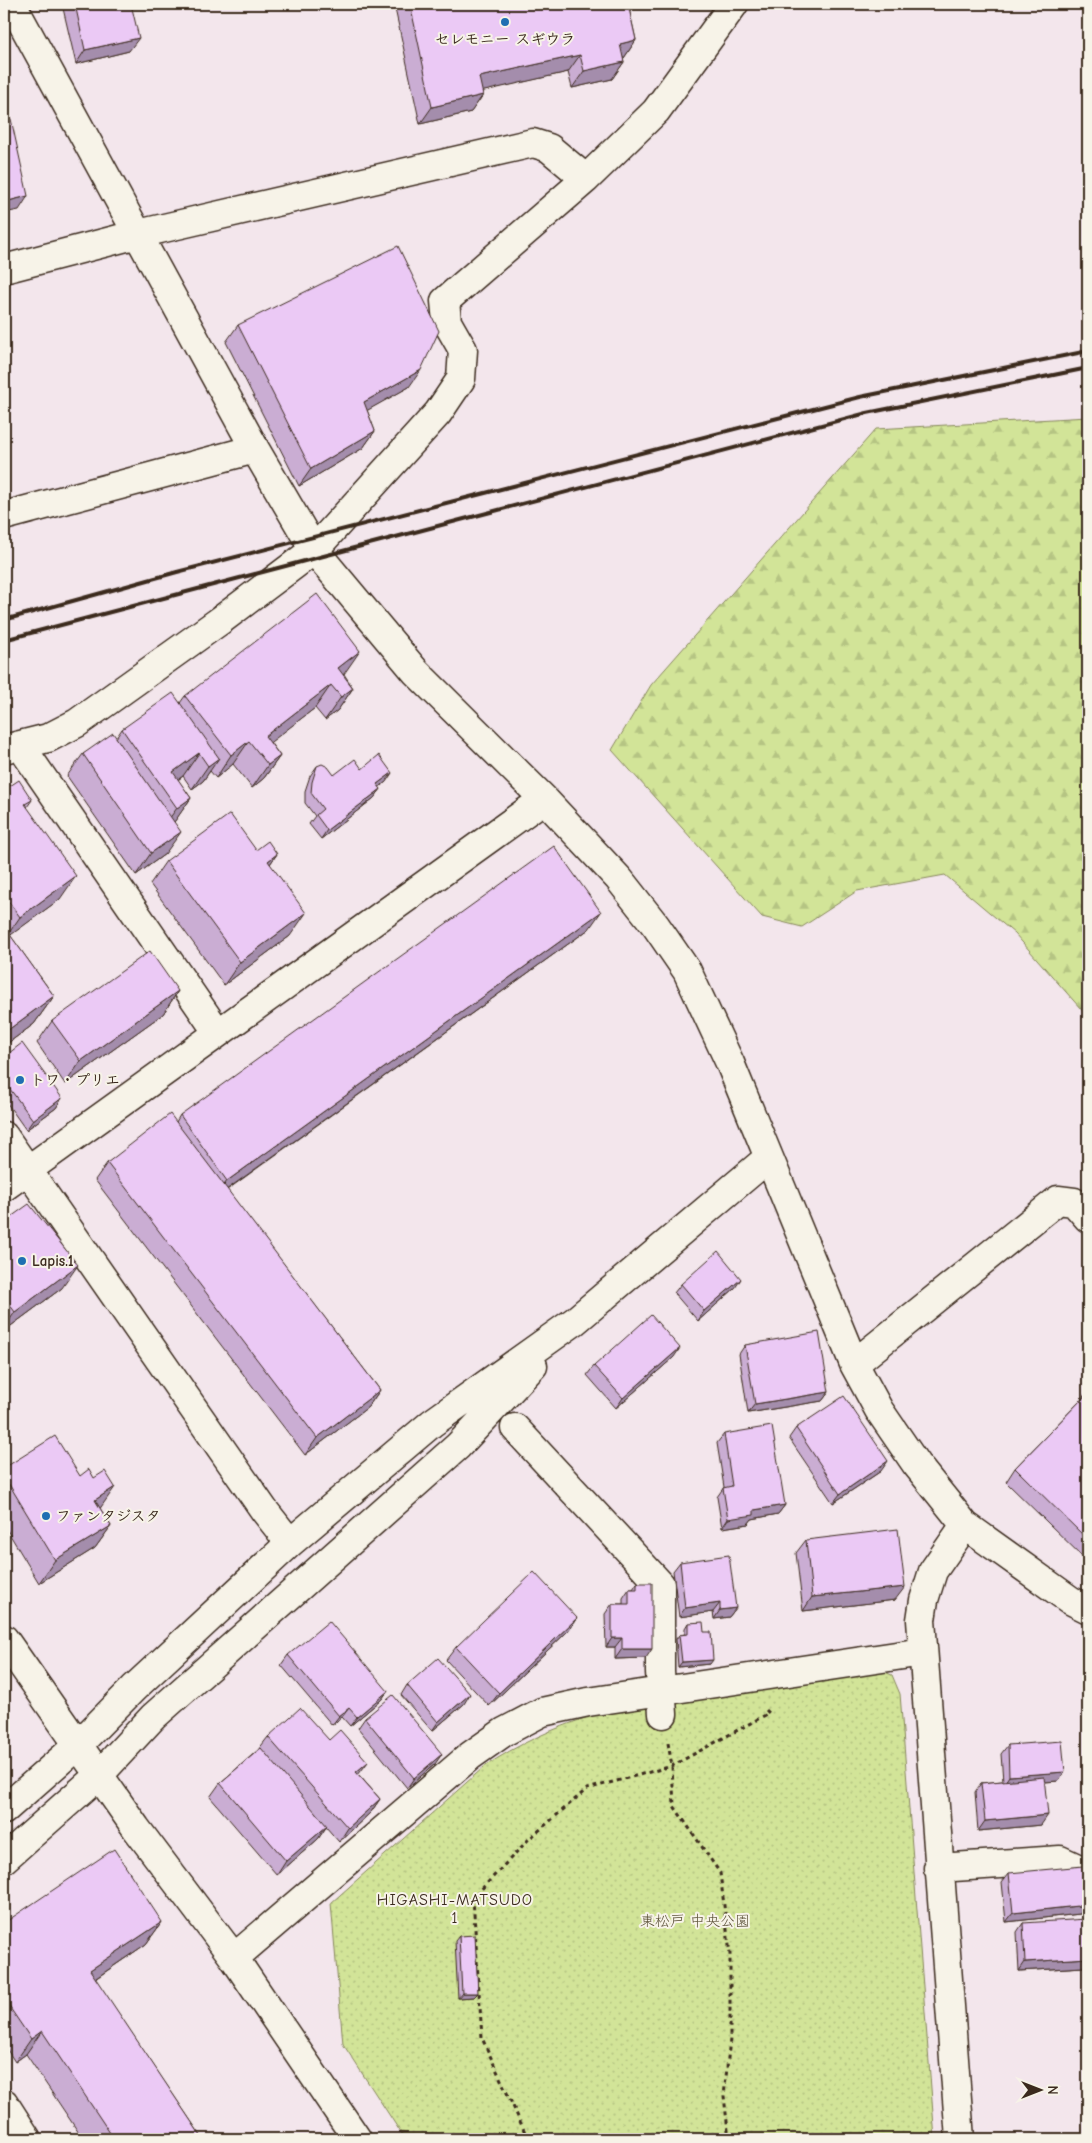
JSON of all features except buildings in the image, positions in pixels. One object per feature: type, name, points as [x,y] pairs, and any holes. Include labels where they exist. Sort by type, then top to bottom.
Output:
[{"type":"street","points":[[12,4],[255,449],[314,550],[416,672],[544,800],[619,879],[656,926],[687,971],[730,1063],[854,1364],[879,1410],[916,1464],[965,1526],[1070,1600],[1088,1609]]},
{"type":"street","points":[[218,1033],[12,747],[48,738],[77,722],[221,620],[314,550],[438,414],[461,379],[463,350],[447,322],[444,301],[586,178],[656,111],[734,4]]},
{"type":"street","points":[[4,268],[138,234],[533,143],[549,148],[586,178]]},
{"type":"street","points":[[4,516],[255,449]]},
{"type":"street","points":[[4,1187],[544,800]]},
{"type":"street","points":[[4,1136],[264,1510],[290,1543]]},
{"type":"street","points":[[4,1810],[78,1744],[134,1688],[290,1543],[432,1423],[575,1322],[768,1158]]},
{"type":"street","points":[[854,1364],[1058,1200],[1074,1202],[1088,1218]]},
{"type":"street","points":[[4,1859],[99,1774],[153,1717],[458,1446],[575,1322]]},
{"type":"street","points":[[515,1428],[660,1584],[662,1703]]},
{"type":"street","points":[[960,2139],[938,1868],[921,1620],[924,1600],[933,1571],[965,1526]]},
{"type":"street","points":[[4,1639],[136,1828],[234,1958],[357,2139]]},
{"type":"street","points":[[234,1958],[463,1763],[504,1732],[542,1712],[588,1702],[662,1703],[923,1652]]},
{"type":"street","points":[[938,1868],[1060,1860],[1088,1873]]},
{"type":"street","points":[[4,2103],[27,2139]]},
{"type":"path","points":[[528,2139],[482,2038],[473,1898],[528,1840],[587,1789],[672,1766],[768,1713],[760,1703]]},
{"type":"path","points":[[672,1766],[674,1806],[720,1872],[730,1954],[730,2038],[724,2096],[729,2139]]},
{"type":"green space","points":[[1088,417],[1088,1017],[1015,934],[945,875],[857,891],[802,927],[762,917],[612,750],[651,685],[876,429]]},
{"type":"green space","name":"東松戸 中央公園","points":[[882,1671],[892,1675],[900,1694],[935,2139],[405,2139],[343,2044],[331,1903],[484,1767],[523,1744],[563,1726],[591,1716]]},
{"type":"railway","points":[[4,620],[177,572],[860,397],[1088,351]]},
{"type":"railway","points":[[4,640],[867,413],[1088,368]]},
{"type":"place","name":"セレモニー スギウラ","points":[[505,22]]},
{"type":"place","name":"トワ・プリエ","points":[[20,1080]]},
{"type":"place","name":"Lapis.1","points":[[22,1261]]},
{"type":"place","name":"ファンタジスタ","points":[[46,1516]]},
{"type":"district","name":"HIGASHI-MATSUDO 1","points":[[455,1909]]}]
